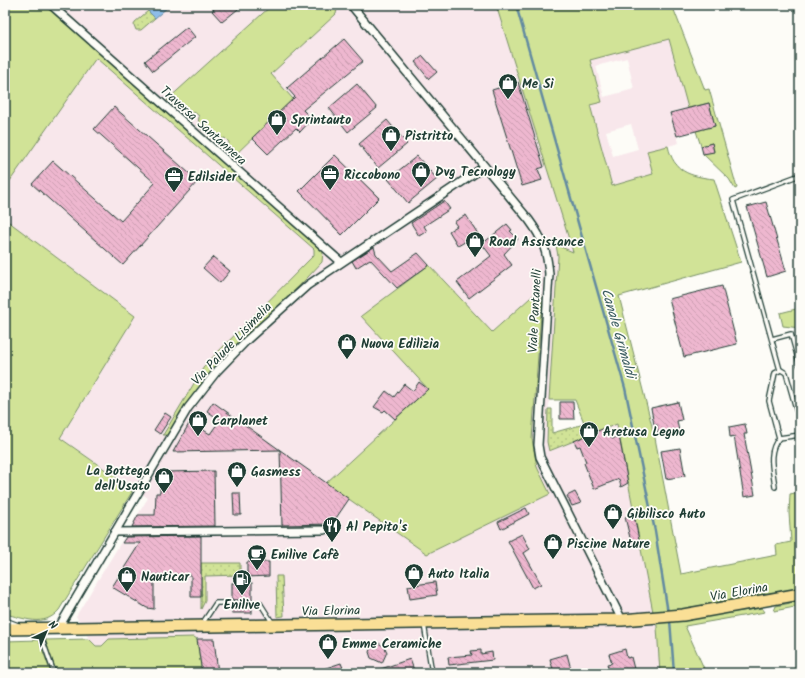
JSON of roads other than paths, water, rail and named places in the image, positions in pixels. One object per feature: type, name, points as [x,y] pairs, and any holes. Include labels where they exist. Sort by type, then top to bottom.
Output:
[{"type":"main road","name":"Via Elorina","points":[[5,629],[38,629],[59,627],[622,620],[683,615],[800,594]]},
{"type":"street","name":"Traversa Santannera","points":[[51,5],[341,262]]},
{"type":"street","name":"Viale Pantanelli","points":[[351,5],[538,232],[547,254],[549,274],[538,445],[540,458],[622,620]]},
{"type":"street","name":"Via Palude Lisimelia","points":[[59,627],[188,408],[202,388],[247,340],[308,285],[484,167]]},
{"type":"street","points":[[116,532],[324,530]]},
{"type":"lane","points":[[800,175],[733,200],[780,370],[786,373],[800,423]]},
{"type":"lane","points":[[772,339],[791,334],[800,366]]},
{"type":"lane","points":[[779,438],[770,401],[775,373],[780,370]]},
{"type":"lane","points":[[775,487],[772,456],[773,445],[779,438],[800,435]]},
{"type":"lane","points":[[201,626],[216,603],[260,604],[274,625]]},
{"type":"lane","points":[[5,620],[26,629]]},
{"type":"lane","points":[[424,623],[432,673]]},
{"type":"lane","points":[[38,629],[54,673]]},
{"type":"water","points":[[156,5],[166,5],[168,7],[155,18],[148,11]]},
{"type":"waterway","name":"Canale Grimaldi","points":[[516,5],[625,388],[655,531],[668,613]]},
{"type":"waterway","name":"Canale Grimaldi","points":[[670,620],[674,673]]},
{"type":"place","name":"Me Si","points":[[508,100]]},
{"type":"place","name":"Sprintauto","points":[[277,136]]},
{"type":"place","name":"Pistritto","points":[[391,152]]},
{"type":"place","name":"Dvg Tecnology","points":[[421,188]]},
{"type":"place","name":"Riccobono","points":[[330,191]]},
{"type":"place","name":"Edilsider","points":[[174,193]]},
{"type":"place","name":"Road Assistance","points":[[475,258]]},
{"type":"place","name":"Nuova Edilizia","points":[[347,360]]},
{"type":"place","name":"Carplanet","points":[[198,437]]},
{"type":"place","name":"Aretusa Legno","points":[[589,448]]},
{"type":"place","name":"Gasmess","points":[[237,488]]},
{"type":"place","name":"La Bottega dell'Usato","points":[[164,494]]},
{"type":"place","name":"Gibilisco Auto","points":[[613,530]]},
{"type":"place","name":"Al Pepito's","points":[[332,543]]},
{"type":"place","name":"Piscine Nature","points":[[553,560]]},
{"type":"place","name":"Enilive Cafè","points":[[257,571]]},
{"type":"place","name":"Auto Italia","points":[[414,590]]},
{"type":"place","name":"Nauticar","points":[[127,593]]},
{"type":"place","name":"Enilive","points":[[242,596]]},
{"type":"place","name":"Emme Ceramiche","points":[[328,660]]}]
